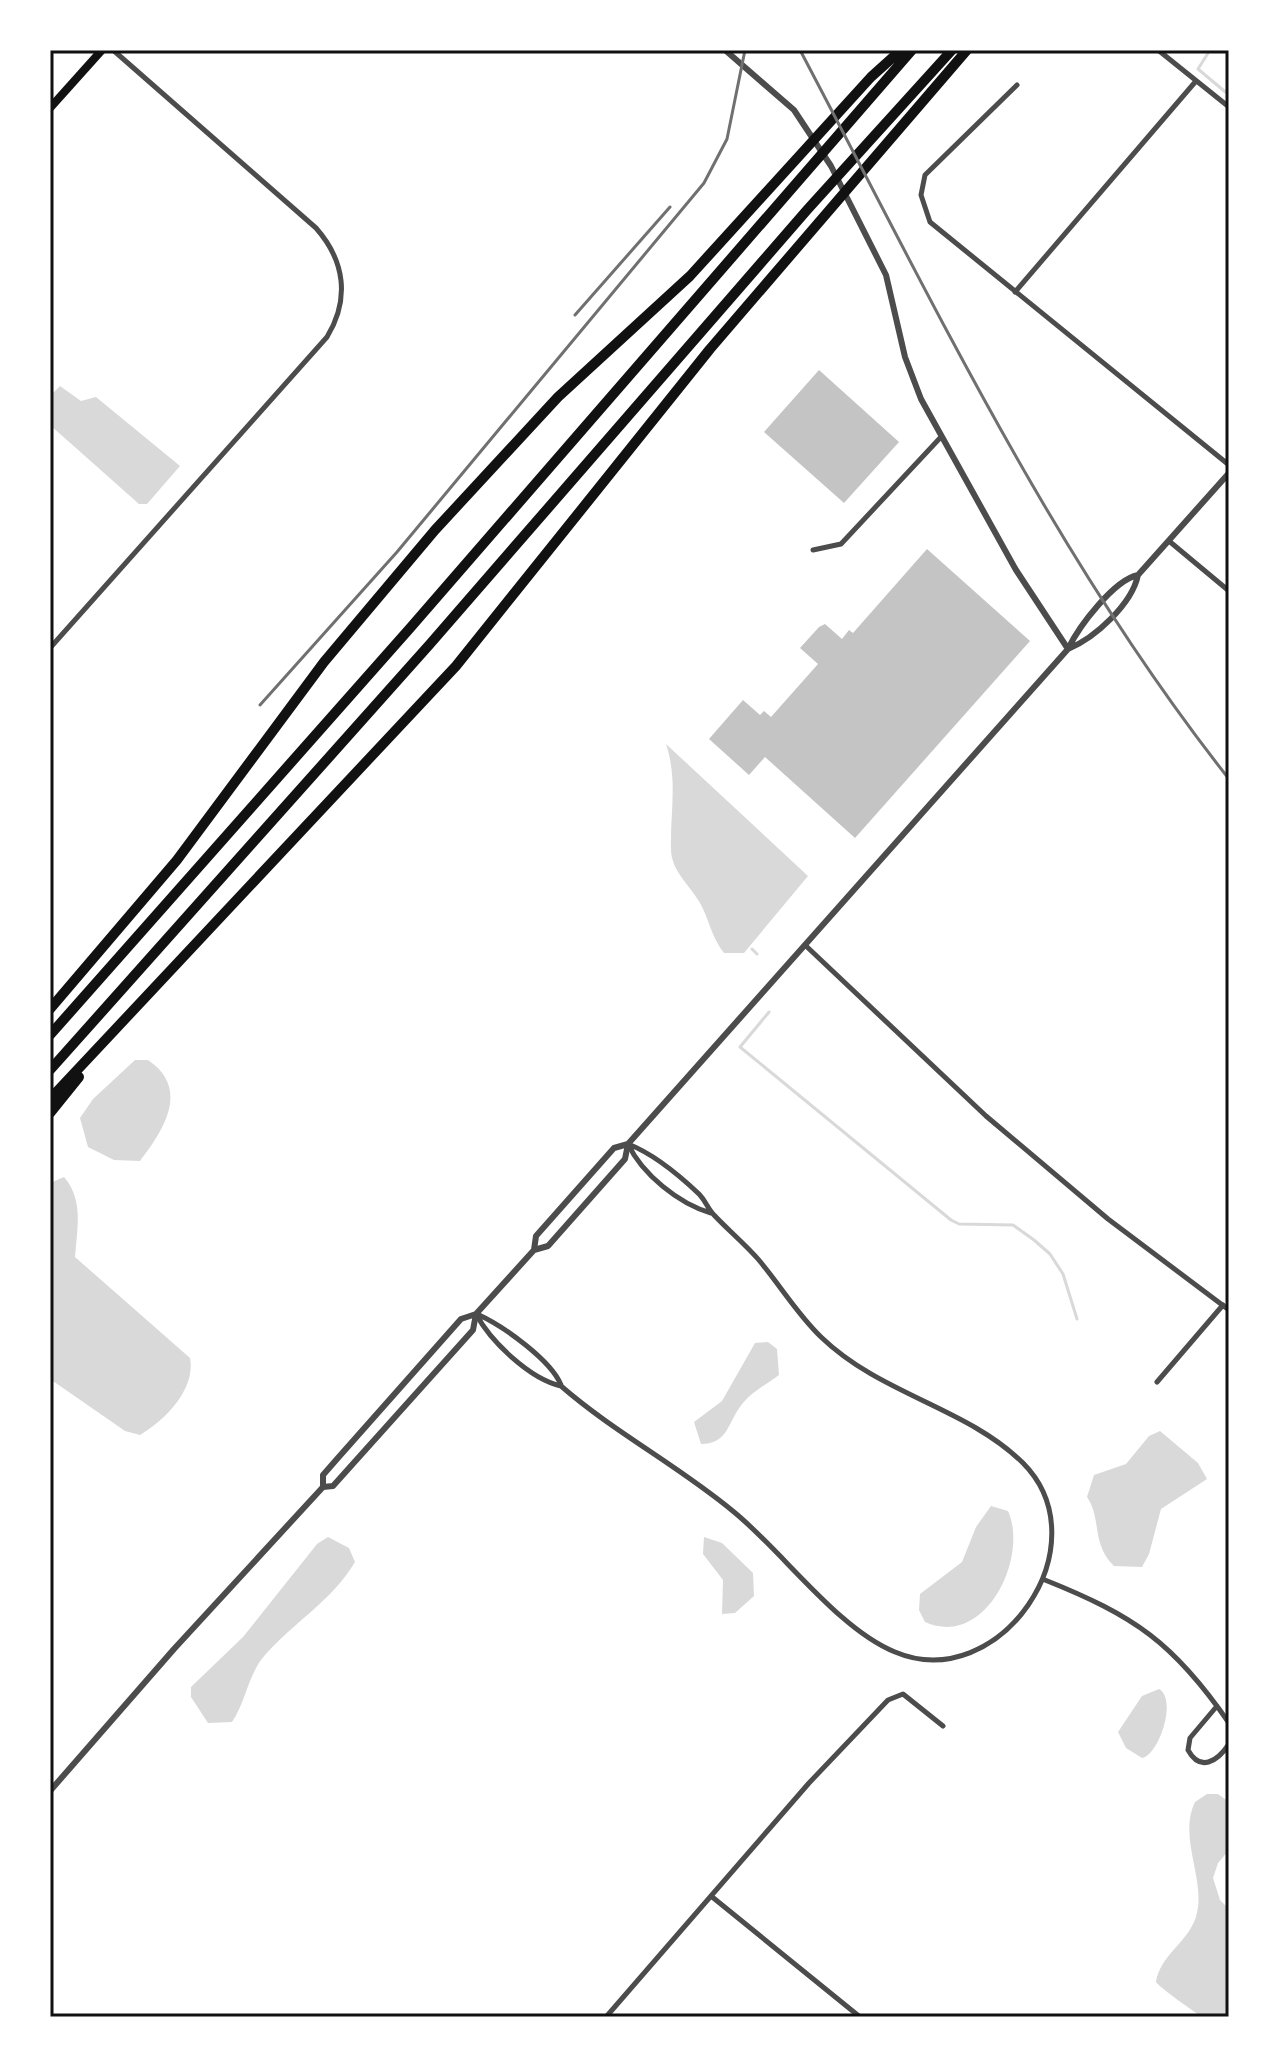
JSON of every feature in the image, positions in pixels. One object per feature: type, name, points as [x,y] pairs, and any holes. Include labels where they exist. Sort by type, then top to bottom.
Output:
[{"type":"highway","points":[[50,1009],[177,860],[324,662],[435,530],[558,397],[690,276],[859,91],[901,50]]},
{"type":"highway","points":[[50,1035],[912,50]]},
{"type":"highway","points":[[50,1070],[420,656],[880,127],[952,50]]},
{"type":"highway","points":[[50,1099],[456,666],[710,349],[967,50]]},
{"type":"highway","points":[[50,1000],[112,938]]},
{"type":"highway","points":[[50,1113],[134,1010]]},
{"type":"main road","points":[[50,108],[102,50]]},
{"type":"street","points":[[50,648],[327,337],[342,296],[339,264],[316,228],[113,50]]},
{"type":"street","points":[[725,50],[778,95],[807,126],[886,275],[911,375],[940,438],[1016,570],[1068,649]]},
{"type":"street","points":[[1158,50],[1229,107]]},
{"type":"street","points":[[1015,292],[1196,81]]},
{"type":"street","points":[[1017,85],[925,175],[921,195],[925,212],[936,228],[1229,465]]},
{"type":"street","points":[[813,550],[841,544],[940,438]]},
{"type":"street","points":[[1068,649],[1088,641],[1135,588],[1138,575],[1229,473]]},
{"type":"street","points":[[1169,541],[1229,591]]},
{"type":"street","points":[[323,1487],[323,1475],[461,1319],[476,1314],[534,1250],[548,1246],[625,1159],[628,1144],[1068,649],[1077,630],[1126,577],[1138,575]]},
{"type":"street","points":[[805,945],[992,1122],[1108,1219],[1229,1310]]},
{"type":"street","points":[[628,1144],[637,1162],[691,1208],[712,1214]]},
{"type":"street","points":[[476,1314],[486,1333],[546,1382],[561,1386],[735,1512],[844,1617],[892,1651],[930,1660],[977,1651],[1009,1627],[1045,1580],[1052,1545],[1049,1509],[1040,1486],[1023,1463],[975,1428],[882,1383],[834,1349],[802,1317],[743,1242],[712,1214],[701,1196],[646,1151],[628,1144],[614,1148],[536,1236],[534,1250]]},
{"type":"street","points":[[1157,1382],[1223,1305]]},
{"type":"street","points":[[476,1314],[495,1322],[556,1372],[561,1386]]},
{"type":"street","points":[[50,1791],[174,1649],[323,1487],[333,1486],[473,1330],[476,1314]]},
{"type":"street","points":[[1045,1580],[1107,1606],[1141,1626],[1185,1663],[1229,1723]]},
{"type":"street","points":[[606,2017],[809,1783],[888,1700],[903,1694],[943,1726]]},
{"type":"street","points":[[1217,1706],[1190,1738],[1188,1750],[1193,1760],[1204,1764],[1215,1760],[1229,1744]]},
{"type":"street","points":[[711,1896],[860,2017]]},
{"type":"shaded area","points":[[60,386],[81,401],[96,397],[180,466],[147,504],[139,504],[50,425],[50,396]]},
{"type":"shaded area","points":[[666,744],[808,876],[744,953],[724,953],[700,903],[674,864],[671,849],[673,784]]},
{"type":"shaded area","points":[[135,1060],[148,1060],[161,1071],[168,1084],[169,1110],[157,1137],[140,1161],[114,1160],[88,1147],[80,1118],[93,1099]]},
{"type":"shaded area","points":[[64,1177],[77,1205],[75,1257],[190,1358],[188,1381],[177,1402],[140,1435],[125,1431],[50,1379],[50,1183]]},
{"type":"shaded area","points":[[768,1342],[777,1349],[779,1375],[747,1399],[722,1436],[701,1444],[694,1422],[722,1401],[755,1343]]},
{"type":"shaded area","points":[[1160,1431],[1198,1463],[1207,1479],[1161,1509],[1149,1554],[1142,1567],[1114,1566],[1102,1549],[1092,1505],[1087,1497],[1094,1475],[1126,1464],[1149,1436]]},
{"type":"shaded area","points":[[991,1506],[1008,1511],[1013,1530],[1007,1574],[997,1594],[983,1611],[966,1623],[947,1627],[925,1622],[919,1610],[920,1594],[962,1562],[976,1527]]},
{"type":"shaded area","points":[[328,1537],[349,1548],[355,1562],[346,1576],[265,1655],[232,1722],[208,1723],[191,1697],[191,1687],[243,1637],[317,1544]]},
{"type":"shaded area","points":[[704,1537],[722,1543],[753,1573],[754,1596],[735,1613],[722,1614],[723,1580],[703,1554]]},
{"type":"shaded area","points":[[1159,1689],[1167,1704],[1164,1727],[1154,1748],[1142,1758],[1126,1748],[1118,1732],[1142,1696]]},
{"type":"shaded area","points":[[1207,1794],[1218,1794],[1229,1802],[1229,1850],[1218,1863],[1213,1878],[1220,1900],[1229,1909],[1229,2017],[1203,2017],[1156,1982],[1163,1963],[1189,1932],[1197,1913],[1198,1885],[1189,1829],[1195,1802]]},
{"type":"building","points":[[819,370],[899,442],[844,503],[764,432]]},
{"type":"building","points":[[927,549],[1030,641],[855,838],[765,757],[749,775],[709,739],[743,700],[760,715],[764,711],[771,717],[818,664],[800,648],[819,627],[825,624],[842,639],[849,630],[853,633]]},
{"type":"waterway","points":[[1210,50],[1198,69],[1229,95]]},
{"type":"waterway","points":[[752,949],[757,954]]},
{"type":"waterway","points":[[769,1012],[740,1047],[951,1220],[959,1224],[1013,1225],[1034,1240],[1050,1254],[1063,1274],[1077,1319]]},
{"type":"railway","points":[[260,705],[397,552],[704,183],[727,139],[745,50]]},
{"type":"railway","points":[[800,50],[947,332],[1051,516],[1165,694],[1229,779]]},
{"type":"railway","points":[[575,315],[670,207]]}]
